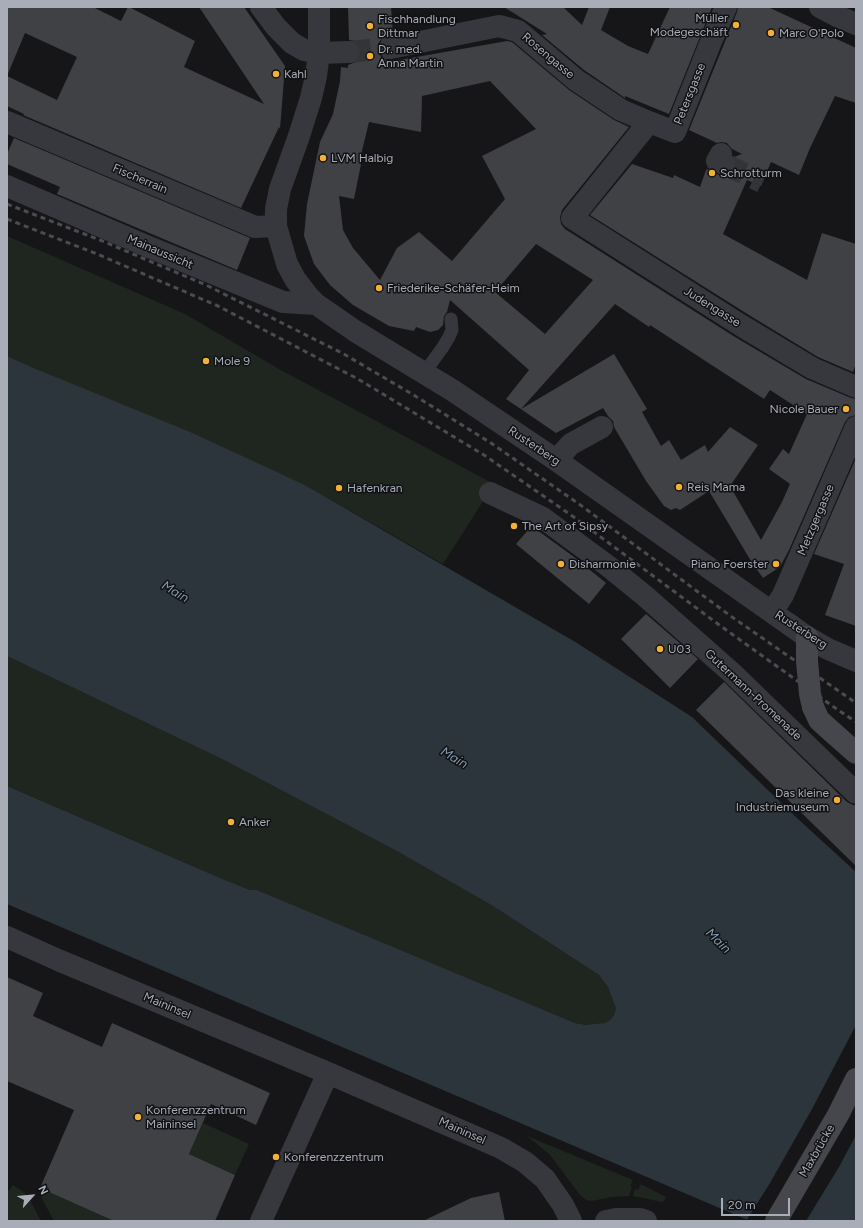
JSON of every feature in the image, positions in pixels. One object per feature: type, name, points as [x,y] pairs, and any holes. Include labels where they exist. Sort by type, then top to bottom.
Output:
[{"type":"main road","points":[[807,637],[807,661],[810,694],[813,707],[819,720],[856,753]]},
{"type":"main road","name":"Maxbrücke","points":[[776,1221],[838,1115],[856,1079]]},
{"type":"street","points":[[261,7],[276,27],[292,43],[304,50],[319,53],[349,52]]},
{"type":"street","points":[[319,7],[319,53]]},
{"type":"street","name":"Petersgasse","points":[[649,122],[675,132],[726,7]]},
{"type":"street","points":[[820,7],[856,24]]},
{"type":"street","name":"Rosengasse","points":[[390,48],[500,26],[518,31],[576,80],[621,110],[649,122]]},
{"type":"street","name":"Rusterberg","points":[[319,53],[311,98],[280,189],[276,209],[276,226],[287,264],[295,279],[316,304],[355,331],[424,373],[556,460],[807,637],[828,649],[856,661]]},
{"type":"street","name":"Fischerrain","points":[[7,122],[255,227],[276,226]]},
{"type":"street","name":"Judengasse","points":[[649,122],[572,218],[742,326],[812,368],[856,387]]},
{"type":"street","name":"Mainaussicht","points":[[7,186],[283,302],[316,304]]},
{"type":"street","name":"Metzgergasse","points":[[772,612],[783,595],[856,427]]},
{"type":"street","points":[[556,460],[571,444],[602,428]]},
{"type":"street","name":"Gutermann-Promenade","points":[[490,493],[543,518],[608,566],[645,596],[732,673],[856,793]]},
{"type":"street","name":"Maininsel","points":[[7,937],[501,1148],[525,1162],[546,1179],[564,1205],[572,1221]]},
{"type":"street","points":[[261,1221],[328,1073]]},
{"type":"street","points":[[606,1221],[616,1219],[640,1219],[646,1221]]},
{"type":"lane","points":[[424,373],[449,338],[452,330],[451,319]]},
{"type":"shaded area","points":[[7,236],[185,314],[279,369],[494,484],[443,564],[305,485],[7,356]]},
{"type":"shaded area","points":[[7,656],[224,760],[395,850],[493,906],[599,975],[614,998],[616,1008],[614,1015],[610,1020],[598,1025],[575,1023],[257,890],[250,890],[225,880],[7,786]]},
{"type":"shaded area","points":[[203,1123],[249,1144],[235,1175],[189,1154]]},
{"type":"shaded area","points":[[527,1136],[633,1180],[630,1186],[632,1187],[629,1196],[611,1197],[592,1201],[586,1200],[580,1195],[550,1155]]},
{"type":"shaded area","points":[[641,1184],[666,1197],[664,1201],[662,1202],[633,1196],[635,1189],[638,1190]]},
{"type":"shaded area","points":[[13,1185],[25,1193],[41,1221],[7,1221],[7,1190],[9,1191]]},
{"type":"shaded area","points":[[40,1188],[114,1221],[54,1221],[41,1197]]},
{"type":"water","name":"Main","points":[[7,356],[190,432],[305,485],[577,643],[692,717],[798,819],[856,872],[856,1221],[750,1221],[7,904],[7,786],[225,880],[250,890],[257,890],[575,1023],[586,1025],[605,1023],[614,1015],[616,1008],[608,987],[599,975],[493,906],[395,850],[224,760],[7,656]]},
{"type":"pier","points":[[856,1025],[856,1135],[839,1167],[806,1221],[746,1221],[770,1183],[812,1109]]},
{"type":"building","points":[[7,7],[93,7],[121,21],[129,7],[195,41],[184,67],[264,104],[199,7],[244,7],[285,66],[280,129],[279,127],[241,208],[23,115],[24,114],[7,106],[7,76]],"holes":[[[25,33],[77,57],[57,100],[7,76]]]},
{"type":"building","points":[[348,7],[391,7],[393,35],[382,38],[378,44],[378,51],[381,57],[386,60],[394,61],[507,41],[512,42],[569,90],[614,120],[629,127],[562,210],[560,217],[561,224],[565,229],[735,337],[806,379],[856,399],[856,415],[849,417],[845,422],[789,550],[780,567],[763,578],[751,561],[709,491],[680,510],[676,508],[671,510],[664,506],[646,481],[614,427],[613,421],[603,408],[556,433],[506,399],[529,370],[450,300],[447,312],[444,316],[443,325],[438,330],[430,332],[416,327],[414,331],[389,326],[353,305],[330,285],[314,264],[304,236],[307,204],[320,142],[333,114],[340,81],[341,67],[348,68],[348,65],[356,62],[360,58],[361,52],[359,45],[355,41],[349,40]],"holes":[[[490,81],[536,129],[482,156],[505,199],[452,261],[419,232],[397,248],[380,280],[353,248],[343,230],[339,196],[354,199],[361,164],[359,163],[369,122],[421,132],[422,96]],[[536,244],[593,280],[545,334],[495,292]],[[615,304],[764,399],[770,390],[807,414],[789,454],[783,449],[769,469],[790,484],[761,540],[730,486],[758,445],[730,427],[708,452],[705,445],[681,460],[669,440],[661,446],[642,412],[647,409],[614,354],[521,409]]]},
{"type":"building","points":[[504,7],[563,7],[582,25],[589,7],[610,7],[601,30],[628,46],[648,54],[670,7],[712,7],[669,114],[625,96],[625,98],[584,70],[542,35],[547,34]]},
{"type":"building","points":[[738,7],[768,7],[856,48],[856,103],[835,96],[799,175],[771,162],[761,186],[747,180],[723,234],[807,280],[822,233],[856,244],[856,363],[853,372],[818,357],[590,215],[632,164],[673,178],[674,175],[700,187],[706,170],[708,169],[719,175],[725,176],[731,174],[735,169],[736,163],[734,157],[742,154],[732,149],[727,143],[717,143],[689,130]]},
{"type":"building","points":[[14,138],[250,238],[237,270],[57,194],[60,187],[7,164],[7,154]]},
{"type":"building","points":[[856,458],[856,626],[825,615],[844,564],[814,554]]},
{"type":"building","name":"Disharmonie","points":[[533,527],[606,583],[589,604],[516,544],[529,529],[530,530]]},
{"type":"building","name":"U03","points":[[646,614],[698,659],[670,688],[621,639]]},
{"type":"building","points":[[724,682],[847,802],[856,805],[856,866],[696,710]]},
{"type":"building","name":"Konferenzzentrum Maininsel","points":[[7,977],[43,993],[33,1016],[102,1047],[112,1023],[270,1093],[256,1125],[211,1104],[189,1154],[235,1175],[215,1221],[114,1221],[40,1188],[74,1110],[7,1081]]},
{"type":"building","points":[[499,1192],[505,1221],[423,1221],[471,1198]]},
{"type":"tunnel","points":[[349,52],[390,48]]},
{"type":"tunnel","points":[[724,164],[762,182]]},
{"type":"railway","points":[[7,204],[100,240],[206,285],[342,353],[412,394],[491,443],[579,504],[732,617],[856,703]]},
{"type":"railway","points":[[7,219],[97,254],[218,306],[358,379],[484,455],[571,515],[722,627],[856,722]]},
{"type":"place","name":"Müller Modegeschäft","points":[[736,25]]},
{"type":"place","name":"Fischhandlung Dittmar","points":[[370,26]]},
{"type":"place","name":"Marc O'Polo","points":[[771,33]]},
{"type":"place","name":"Dr. med. Anna Martin","points":[[370,56]]},
{"type":"place","name":"Kahl","points":[[276,74]]},
{"type":"place","name":"LVM Halbig","points":[[323,158]]},
{"type":"place","name":"Schrotturm","points":[[712,173]]},
{"type":"place","name":"Friederike-Schäfer-Heim","points":[[379,288]]},
{"type":"place","name":"Mole 9","points":[[206,361]]},
{"type":"place","name":"Nicole Bauer","points":[[846,409]]},
{"type":"place","name":"Reis Mama","points":[[679,487]]},
{"type":"place","name":"Hafenkran","points":[[339,488]]},
{"type":"place","name":"The Art of Sipsy","points":[[514,526]]},
{"type":"place","name":"Disharmonie","points":[[561,564]]},
{"type":"place","name":"Piano Foerster","points":[[776,564]]},
{"type":"place","name":"U03","points":[[660,649]]},
{"type":"place","name":"Das kleine Industriemuseum","points":[[837,800]]},
{"type":"place","name":"Anker","points":[[231,822]]},
{"type":"place","name":"Konferenzzentrum Maininsel","points":[[138,1117]]},
{"type":"place","name":"Konferenzzentrum","points":[[276,1157]]}]
